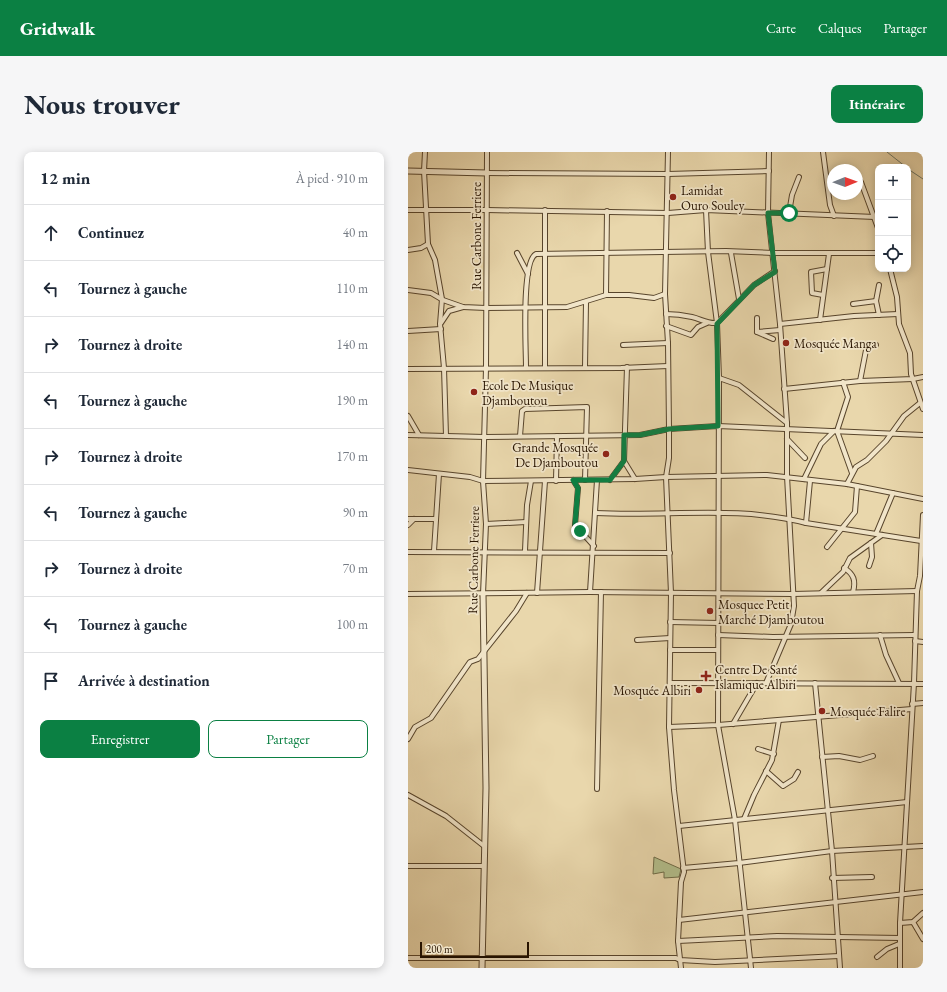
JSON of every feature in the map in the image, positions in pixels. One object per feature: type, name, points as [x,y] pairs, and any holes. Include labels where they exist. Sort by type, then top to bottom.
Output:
[{"type":"street","points":[[425,152],[424,171],[428,244],[435,260],[442,299],[440,327],[444,368],[446,436]]},
{"type":"street","name":"Rue Carbone Ferriere","points":[[482,968],[486,788],[483,594],[486,524],[483,481],[486,368],[487,152]]},
{"type":"street","points":[[668,152],[668,213],[665,294],[668,343],[669,458],[666,477],[669,514],[671,593],[670,727],[674,790],[683,868],[678,941],[681,968]]},
{"type":"street","points":[[766,683],[794,614],[787,476],[787,439],[780,324],[768,213],[769,152]]},
{"type":"street","points":[[823,152],[830,205],[834,216]]},
{"type":"street","points":[[408,172],[668,174],[769,171]]},
{"type":"street","points":[[789,213],[792,195],[799,177]]},
{"type":"street","points":[[408,210],[545,210],[668,213],[706,210],[875,217],[863,187]]},
{"type":"street","points":[[545,210],[545,367]]},
{"type":"street","points":[[706,210],[708,252],[717,324],[719,378],[718,426],[720,460],[718,477],[718,725],[735,820],[751,968]]},
{"type":"street","points":[[606,296],[607,211]]},
{"type":"street","points":[[408,250],[421,248],[428,244]]},
{"type":"street","points":[[526,367],[525,290],[533,255],[545,253],[708,252],[829,254],[875,253]]},
{"type":"street","points":[[731,253],[739,299]]},
{"type":"street","points":[[517,254],[528,274]]},
{"type":"street","points":[[820,320],[829,254]]},
{"type":"street","points":[[823,295],[812,293],[811,272],[827,269]]},
{"type":"street","points":[[717,324],[739,299],[758,282],[775,272]]},
{"type":"street","points":[[891,272],[896,297],[899,324],[910,353],[913,379],[923,409]]},
{"type":"street","points":[[879,285],[876,301],[879,315]]},
{"type":"street","points":[[408,290],[431,293],[463,307],[486,308],[567,307],[606,296],[629,295],[654,298],[665,294]]},
{"type":"street","points":[[852,304],[876,301]]},
{"type":"street","points":[[585,367],[586,302]]},
{"type":"street","points":[[440,327],[449,311],[463,307]]},
{"type":"street","points":[[666,314],[692,317],[707,323],[717,324]]},
{"type":"street","points":[[780,324],[898,314]]},
{"type":"street","points":[[757,318],[757,332]]},
{"type":"street","points":[[666,326],[691,335],[698,327],[707,323]]},
{"type":"street","points":[[408,331],[440,327]]},
{"type":"street","points":[[757,332],[780,330]]},
{"type":"street","points":[[757,332],[773,339]]},
{"type":"street","points":[[623,345],[668,343]]},
{"type":"street","points":[[860,381],[867,345],[876,345]]},
{"type":"street","points":[[408,369],[668,366]]},
{"type":"street","points":[[627,367],[624,461],[635,479]]},
{"type":"street","points":[[784,389],[843,382],[913,379],[923,377]]},
{"type":"street","points":[[719,378],[739,385],[786,423]]},
{"type":"street","points":[[804,479],[821,444],[835,431],[848,397],[843,382]]},
{"type":"street","points":[[848,484],[856,467],[867,460],[891,434],[904,416],[920,403]]},
{"type":"street","points":[[520,436],[521,416],[522,411],[525,408],[584,406],[588,410],[584,480]]},
{"type":"street","points":[[408,416],[419,435]]},
{"type":"street","points":[[408,435],[485,437],[640,435],[669,429],[718,426],[923,435]]},
{"type":"street","points":[[835,431],[852,473]]},
{"type":"street","points":[[556,481],[557,436]]},
{"type":"street","points":[[787,439],[805,458]]},
{"type":"street","points":[[610,480],[624,461]]},
{"type":"street","points":[[408,470],[470,477],[483,481],[610,480],[750,475],[787,476],[810,481],[848,484],[923,499]]},
{"type":"street","points":[[434,551],[439,474]]},
{"type":"street","points":[[573,480],[578,488],[575,525],[594,546]]},
{"type":"street","points":[[590,592],[597,480]]},
{"type":"street","points":[[525,551],[526,522],[531,481]]},
{"type":"street","points":[[537,593],[545,481]]},
{"type":"street","points":[[806,523],[810,481]]},
{"type":"street","points":[[827,547],[855,512],[857,486]]},
{"type":"street","points":[[876,534],[893,492]]},
{"type":"street","points":[[596,513],[669,514],[719,512],[789,518],[806,523],[922,541]]},
{"type":"street","points":[[900,968],[900,923],[908,802],[917,591],[922,576],[923,515]]},
{"type":"street","points":[[408,519],[436,519]]},
{"type":"street","points":[[408,525],[414,519]]},
{"type":"street","points":[[486,524],[526,522]]},
{"type":"street","points":[[821,593],[844,568],[850,558],[882,535]]},
{"type":"street","points":[[869,566],[872,558],[871,543]]},
{"type":"street","points":[[408,552],[670,552]]},
{"type":"street","points":[[844,568],[853,575],[853,592]]},
{"type":"street","points":[[408,594],[719,592],[793,594],[917,591]]},
{"type":"street","points":[[597,790],[601,592]]},
{"type":"street","points":[[408,739],[416,727],[431,718],[470,662],[478,659],[516,611],[527,594]]},
{"type":"street","points":[[670,622],[719,623]]},
{"type":"street","points":[[718,635],[915,635]]},
{"type":"street","points":[[880,635],[886,655],[899,683]]},
{"type":"street","points":[[637,640],[670,638]]},
{"type":"street","points":[[915,641],[923,642]]},
{"type":"street","points":[[670,650],[718,650]]},
{"type":"street","points":[[815,682],[832,851],[832,878],[836,902],[840,968]]},
{"type":"street","points":[[670,683],[815,682],[923,684]]},
{"type":"street","points":[[733,724],[757,683]]},
{"type":"street","points":[[912,704],[923,703]]},
{"type":"street","points":[[670,727],[733,724],[912,709]]},
{"type":"street","points":[[744,819],[774,754],[779,720]]},
{"type":"street","points":[[758,749],[774,754]]},
{"type":"street","points":[[822,756],[839,756],[860,760],[873,756]]},
{"type":"street","points":[[766,771],[783,786],[794,779],[798,772]]},
{"type":"street","points":[[408,795],[446,816],[484,846]]},
{"type":"street","points":[[679,826],[908,802]]},
{"type":"street","points":[[683,868],[739,863],[832,851],[923,846]]},
{"type":"street","points":[[408,866],[484,866]]},
{"type":"street","points":[[832,878],[872,877]]},
{"type":"street","points":[[679,920],[923,892]]},
{"type":"street","points":[[900,923],[913,922],[923,914]]},
{"type":"street","points":[[913,922],[923,939]]},
{"type":"street","points":[[678,941],[748,939],[782,936],[900,938]]},
{"type":"street","points":[[877,957],[882,952],[899,944]]},
{"type":"street","points":[[408,958],[676,958],[680,960],[715,962],[749,959],[839,956]]},
{"type":"green space","points":[[654,857],[681,869],[679,877],[664,878],[664,872],[653,874]]},
{"type":"waterway","points":[[887,152],[902,164]]},
{"type":"waterway","points":[[911,171],[923,179]]},
{"type":"place","name":"Lamidat Ouro Souley","points":[[673,197]]},
{"type":"place","name":"Mosquée Manga","points":[[786,343]]},
{"type":"place","name":"Ecole De Musique Djamboutou","points":[[474,392]]},
{"type":"place","name":"Grande Mosquée De Djamboutou","points":[[606,454]]},
{"type":"place","name":"Mosquee Petit Marché Djamboutou","points":[[710,611]]},
{"type":"place","name":"Centre De Santé Islamique Albiri","points":[[706,676]]},
{"type":"place","name":"Mosquée Albiri","points":[[699,690]]},
{"type":"place","name":"Mosquée Falire","points":[[822,711]]},
{"type":"route","points":[[580,531],[575,525],[574,517],[578,488],[577,484],[573,480],[610,480],[624,461],[624,435],[640,435],[669,429],[718,426],[719,378],[717,324],[739,299],[754,285],[775,272],[768,213],[789,213]]}]
